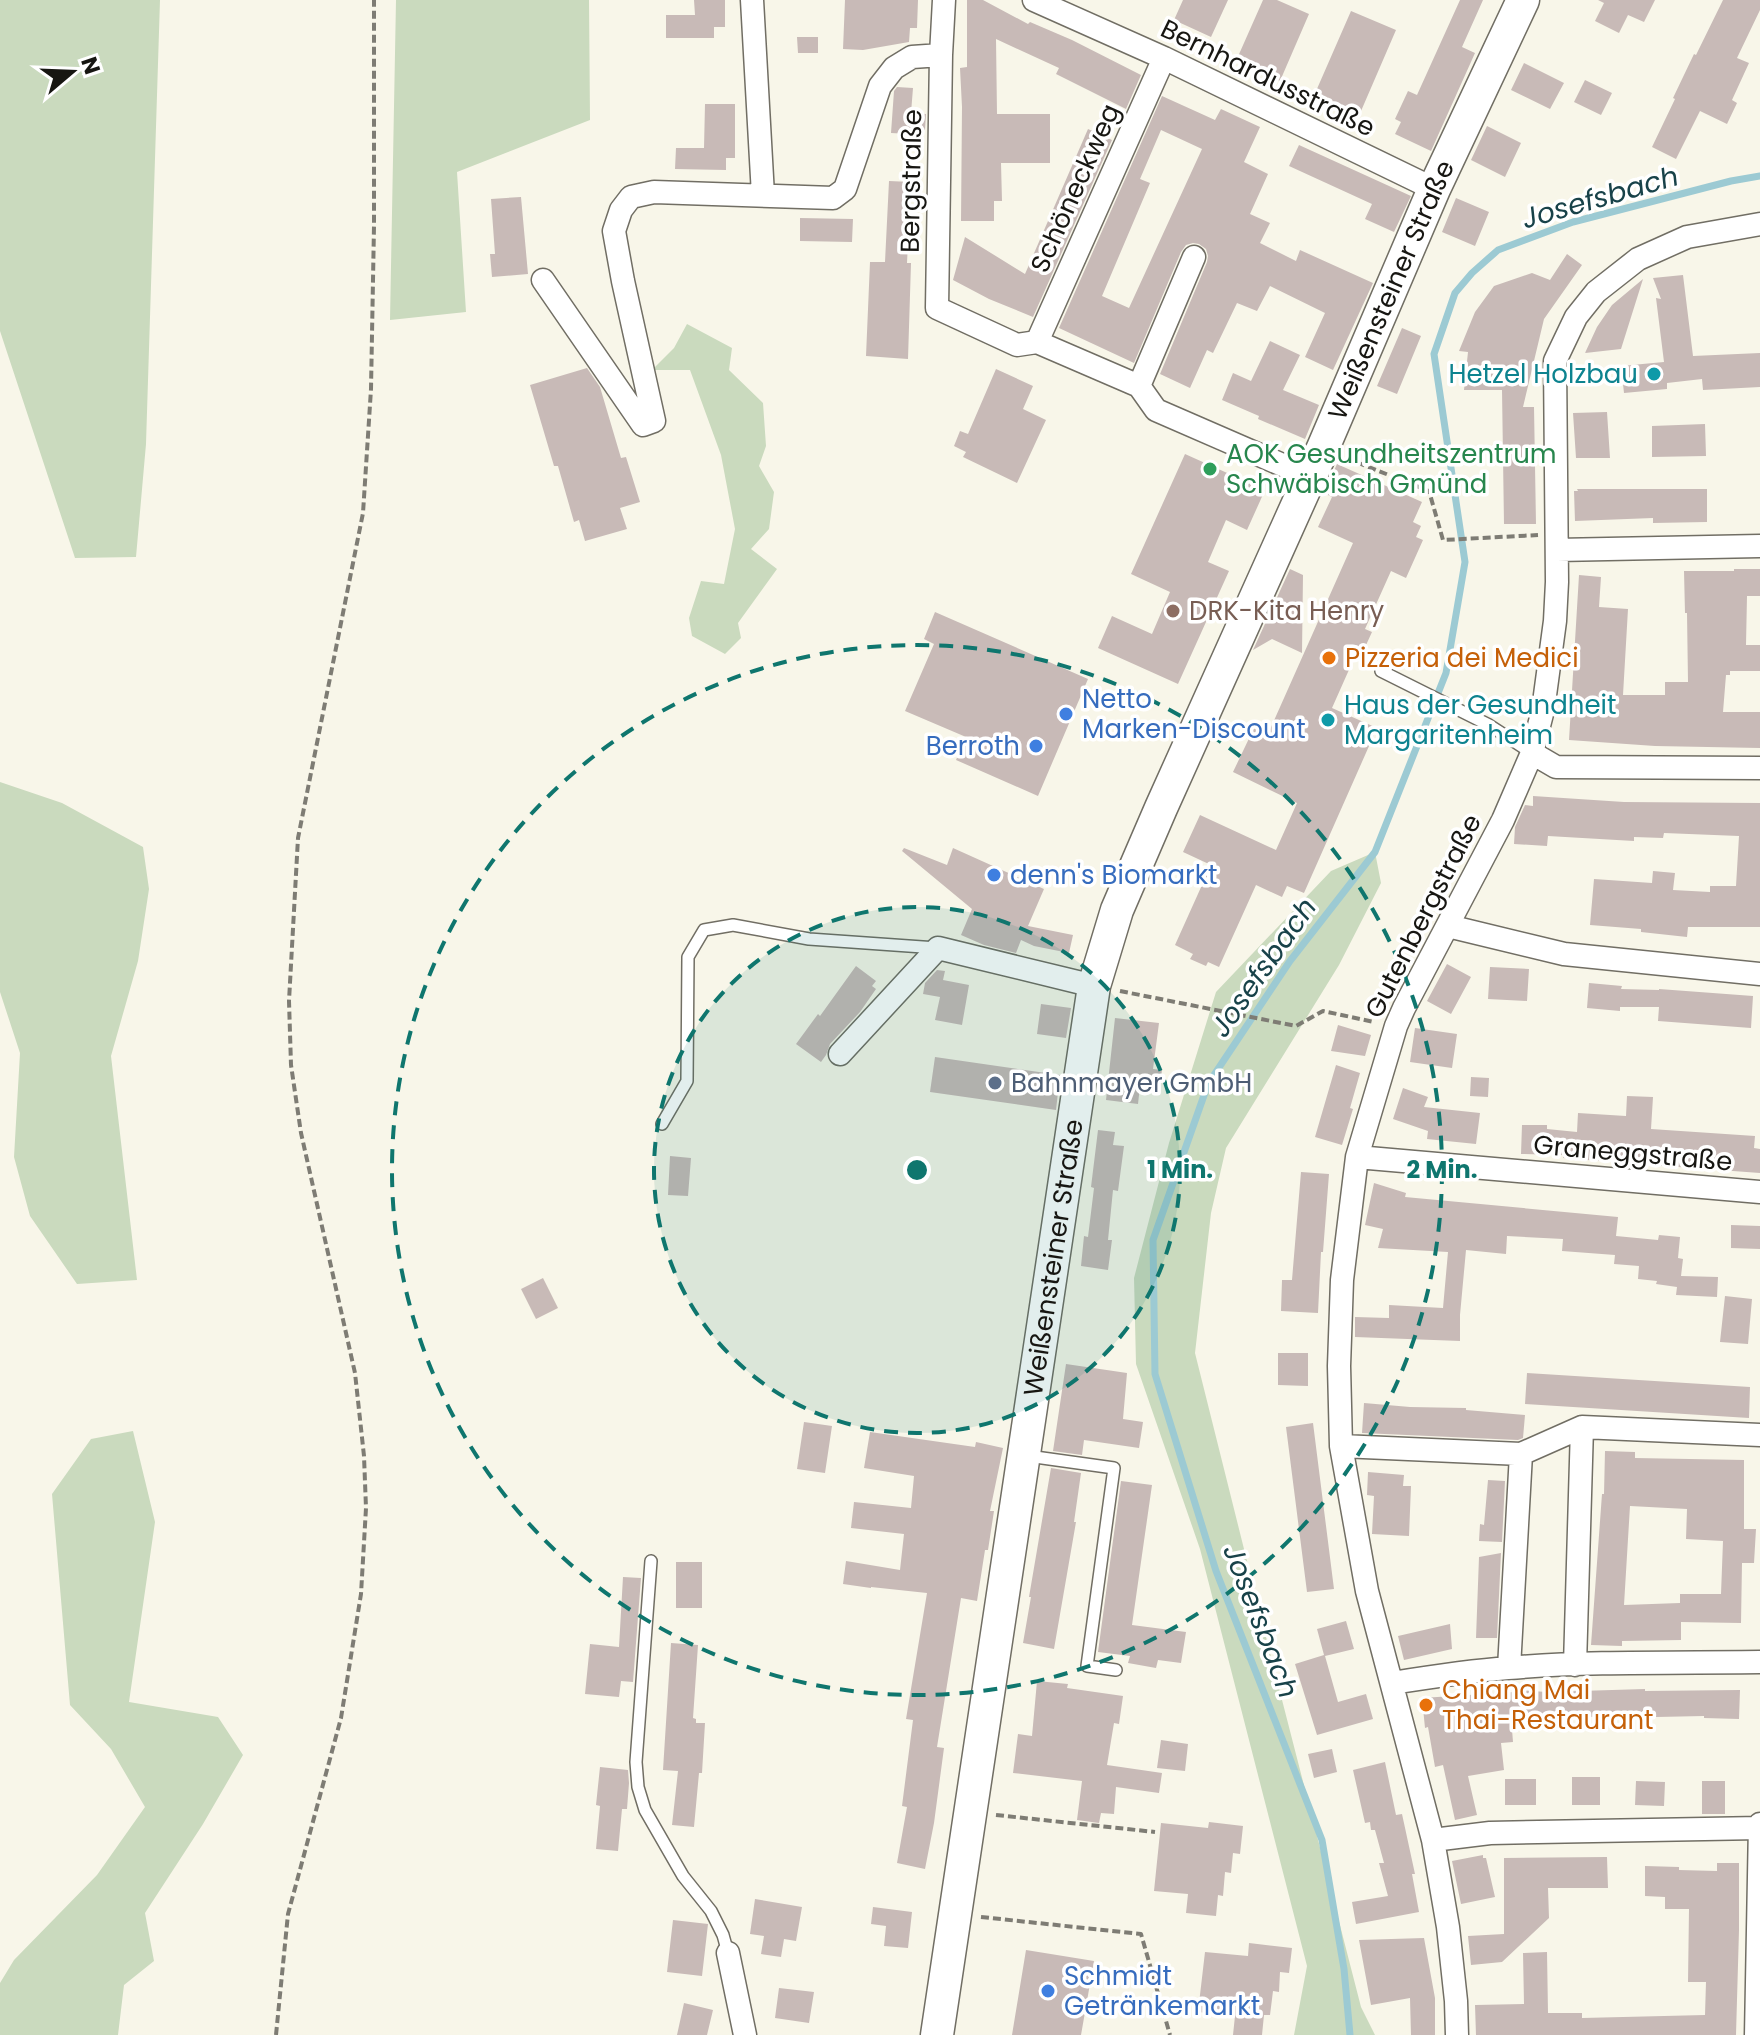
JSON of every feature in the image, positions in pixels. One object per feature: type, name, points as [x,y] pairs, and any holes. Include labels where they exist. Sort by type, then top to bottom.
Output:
[{"type":"main road","name":"Weißensteiner Straße","points":[[937,2035],[1094,986],[1117,910],[1161,808],[1323,448],[1434,189],[1523,0]]},
{"type":"street","points":[[752,0],[763,195]]},
{"type":"street","name":"Bergstraße","points":[[944,0],[937,308],[1017,345],[1037,342]]},
{"type":"street","name":"Bernhardusstraße","points":[[1034,0],[1164,58],[1434,189]]},
{"type":"street","name":"Bergstraße","points":[[543,280],[643,425],[654,421],[614,231],[621,210],[631,197],[654,192],[833,198],[845,189],[880,86],[894,68],[912,57],[941,55]]},
{"type":"street","name":"Schöneckweg","points":[[1037,342],[1164,58]]},
{"type":"street","name":"Gutenbergstraße","points":[[1457,2035],[1448,1927],[1433,1840],[1367,1591],[1341,1446],[1339,1366],[1342,1280],[1357,1157],[1396,1026],[1503,820],[1532,753],[1543,710],[1555,621],[1555,361],[1576,317],[1596,292],[1638,259],[1687,237],[1760,224]]},
{"type":"street","points":[[1139,386],[1194,257]]},
{"type":"street","points":[[1037,342],[1139,386],[1156,410],[1310,477]]},
{"type":"street","points":[[1556,542],[1760,546]]},
{"type":"street","points":[[1532,753],[1556,767],[1760,768]]},
{"type":"street","points":[[1448,926],[1564,954],[1760,974]]},
{"type":"street","points":[[840,1054],[938,948],[1094,986]]},
{"type":"street","name":"Graneggstraße","points":[[1357,1157],[1760,1192]]},
{"type":"street","points":[[1341,1446],[1521,1454],[1582,1427],[1760,1435]]},
{"type":"street","points":[[1575,1665],[1582,1427]]},
{"type":"street","points":[[1509,1668],[1521,1454]]},
{"type":"street","points":[[1392,1683],[1509,1668],[1760,1662]]},
{"type":"street","points":[[1433,1840],[1490,1833],[1760,1826],[1756,2035]]},
{"type":"street","points":[[728,1953],[745,2035]]},
{"type":"lane","points":[[1381,671],[1489,725],[1532,753]]},
{"type":"lane","points":[[662,1124],[687,1081],[688,957],[704,930],[733,925],[809,939],[938,948]]},
{"type":"lane","points":[[1023,1456],[1114,1468],[1087,1666],[1116,1670]]},
{"type":"lane","points":[[651,1561],[636,1762],[638,1787],[645,1810],[683,1876],[711,1911],[728,1953]]},
{"type":"path","points":[[276,2035],[288,1914],[341,1718],[361,1594],[366,1508],[355,1373],[301,1133],[291,1065],[289,1001],[298,838],[363,513],[372,360],[374,0]]},
{"type":"path","points":[[1323,448],[1429,491],[1443,540],[1493,537],[1556,542]]},
{"type":"path","points":[[1094,986],[1296,1026],[1323,1011],[1396,1026]]},
{"type":"path","points":[[970,1812],[1155,1832]]},
{"type":"path","points":[[955,1914],[1141,1934],[1170,2035]]},
{"type":"green space","points":[[0,0],[160,0],[146,444],[136,557],[75,558],[0,331]]},
{"type":"green space","points":[[396,0],[589,0],[590,120],[457,172],[466,312],[390,320]]},
{"type":"green space","points":[[687,324],[732,348],[729,370],[763,403],[766,446],[759,466],[774,492],[769,529],[751,549],[777,569],[738,623],[741,638],[725,654],[692,636],[689,618],[701,581],[724,584],[735,529],[721,455],[690,370],[652,370],[674,348]]},
{"type":"green space","points":[[0,782],[62,803],[143,847],[149,889],[138,961],[111,1056],[137,1280],[77,1284],[30,1216],[14,1157],[20,1053],[0,992]]},
{"type":"green space","points":[[1375,852],[1381,883],[1339,965],[1226,1148],[1211,1213],[1195,1353],[1361,2007],[1375,2035],[1294,2035],[1307,1966],[1200,1549],[1136,1364],[1134,1278],[1169,1143],[1216,992],[1331,871]]},
{"type":"green space","points":[[133,1431],[155,1522],[129,1702],[218,1717],[243,1755],[145,1913],[154,1961],[124,1985],[118,2035],[0,2035],[0,1983],[14,1960],[97,1875],[145,1807],[111,1749],[70,1705],[52,1494],[91,1439]]},
{"type":"building","points":[[694,0],[725,0],[725,27],[714,27],[714,38],[666,38],[666,15],[695,15]]},
{"type":"building","points":[[845,0],[918,0],[917,28],[910,28],[909,42],[863,50],[843,49]]},
{"type":"building","points":[[967,0],[983,0],[1141,75],[1126,109],[1056,74],[1059,68],[996,39],[997,114],[1050,114],[1050,163],[1001,163],[1002,201],[994,201],[994,221],[961,221],[960,68],[967,67]]},
{"type":"building","points":[[1183,0],[1228,0],[1211,37],[1174,20]]},
{"type":"building","points":[[1263,0],[1277,0],[1309,14],[1280,81],[1236,61]]},
{"type":"building","points":[[1460,0],[1483,0],[1462,47],[1475,53],[1431,151],[1395,134],[1401,122],[1395,119],[1408,91],[1417,95]]},
{"type":"building","points":[[1598,0],[1655,0],[1644,22],[1628,15],[1619,33],[1595,21],[1604,3]]},
{"type":"building","points":[[1723,0],[1760,0],[1760,10],[1737,58],[1749,63],[1732,100],[1737,103],[1727,124],[1700,111],[1676,159],[1652,147],[1694,54]]},
{"type":"building","points":[[1351,11],[1396,30],[1358,118],[1313,98]]},
{"type":"building","points":[[797,37],[818,37],[818,53],[798,53]]},
{"type":"building","points":[[1524,63],[1564,83],[1550,109],[1511,90]]},
{"type":"building","points":[[1585,80],[1612,93],[1601,115],[1574,102]]},
{"type":"building","points":[[897,87],[913,88],[911,113],[926,114],[925,130],[910,130],[910,134],[891,133],[894,91]]},
{"type":"building","points":[[1162,96],[1215,120],[1221,109],[1260,127],[1244,162],[1268,174],[1250,214],[1270,223],[1260,243],[1296,261],[1300,250],[1373,283],[1333,370],[1305,357],[1325,313],[1270,286],[1257,311],[1237,303],[1213,353],[1207,350],[1190,388],[1160,374],[1207,262],[1206,249],[1193,243],[1186,245],[1181,252],[1134,363],[1059,328]],"holes":[[[1161,130],[1202,149],[1129,308],[1102,296],[1150,183],[1140,179]]]},
{"type":"building","points":[[705,104],[735,104],[735,158],[726,158],[726,170],[675,169],[676,148],[704,148]]},
{"type":"building","points":[[1487,126],[1521,143],[1505,177],[1471,160]]},
{"type":"building","points":[[1088,129],[1112,140],[1033,317],[953,280],[965,237],[1025,274]]},
{"type":"building","points":[[1299,145],[1411,196],[1394,232],[1365,219],[1372,204],[1289,166]]},
{"type":"building","points":[[889,181],[911,182],[907,263],[911,263],[908,359],[866,356],[870,262],[885,262]]},
{"type":"building","points":[[521,197],[528,274],[492,277],[490,254],[495,254],[491,199]]},
{"type":"building","points":[[1456,198],[1489,212],[1475,246],[1442,232]]},
{"type":"building","points":[[800,218],[853,219],[852,242],[800,241]]},
{"type":"building","points":[[1567,254],[1582,265],[1544,319],[1523,407],[1534,407],[1536,524],[1504,524],[1502,390],[1464,390],[1468,352],[1459,351],[1475,312],[1494,286],[1532,273],[1550,280]]},
{"type":"building","points":[[1683,275],[1693,356],[1760,353],[1760,387],[1703,390],[1702,379],[1667,383],[1667,389],[1624,393],[1621,366],[1664,362],[1656,298],[1661,299],[1653,278]]},
{"type":"building","points":[[1643,279],[1621,349],[1585,353],[1612,305]]},
{"type":"building","points":[[1402,328],[1421,336],[1397,394],[1377,386]]},
{"type":"building","points":[[1270,341],[1300,355],[1283,390],[1319,405],[1305,439],[1222,400],[1233,373],[1251,381]]},
{"type":"building","points":[[587,368],[600,387],[621,458],[626,457],[640,502],[620,508],[627,529],[585,541],[579,520],[574,522],[558,466],[554,466],[530,385]]},
{"type":"building","points":[[996,369],[1033,386],[1023,409],[1046,420],[1017,483],[963,457],[966,452],[954,446],[960,431],[968,434]]},
{"type":"building","points":[[1607,412],[1610,458],[1576,458],[1573,413]]},
{"type":"building","points":[[1705,424],[1706,456],[1652,457],[1652,426]]},
{"type":"building","points":[[1185,454],[1265,490],[1247,530],[1226,520],[1208,562],[1229,571],[1178,684],[1098,648],[1112,616],[1152,634],[1170,592],[1131,574]]},
{"type":"building","name":"Haus der Gesundheit Margaritenheim","points":[[1337,464],[1422,502],[1413,522],[1421,526],[1416,537],[1423,540],[1406,578],[1391,571],[1365,629],[1372,632],[1361,656],[1356,654],[1332,708],[1377,728],[1304,893],[1287,886],[1282,897],[1256,885],[1219,967],[1208,962],[1206,966],[1190,959],[1193,954],[1175,945],[1211,865],[1183,852],[1200,815],[1276,850],[1297,803],[1233,772],[1254,728],[1268,734],[1353,543],[1318,527],[1332,497],[1324,493]]},
{"type":"building","points":[[1707,489],[1707,522],[1653,523],[1653,518],[1575,521],[1574,491]]},
{"type":"building","points":[[1290,569],[1303,575],[1302,653],[1272,639],[1253,650]]},
{"type":"building","points":[[1760,569],[1760,596],[1747,596],[1746,645],[1760,645],[1760,671],[1730,671],[1730,675],[1726,675],[1723,712],[1760,712],[1760,748],[1569,740],[1579,575],[1601,577],[1599,607],[1628,609],[1623,695],[1665,695],[1665,682],[1688,682],[1684,571]]},
{"type":"building","points":[[935,612],[1088,679],[1038,796],[956,760],[966,737],[905,711],[934,644],[924,639]]},
{"type":"building","points":[[1533,796],[1624,802],[1760,803],[1760,927],[1688,927],[1687,937],[1590,925],[1594,879],[1652,883],[1653,871],[1675,873],[1673,890],[1710,892],[1710,886],[1736,886],[1739,836],[1664,833],[1663,838],[1634,837],[1634,841],[1548,836],[1547,846],[1514,844],[1515,827],[1525,805],[1533,806]]},
{"type":"building","points":[[904,848],[947,865],[953,848],[1044,889],[1028,926],[1073,935],[1069,953],[1021,940],[1016,953],[961,935],[972,909],[902,851]]},
{"type":"building","points":[[1447,964],[1471,977],[1451,1014],[1427,1001]]},
{"type":"building","points":[[856,966],[876,981],[872,986],[876,989],[860,1012],[830,1044],[821,1062],[796,1044]]},
{"type":"building","points":[[1490,967],[1529,969],[1527,1001],[1488,999]]},
{"type":"building","points":[[937,970],[945,971],[943,980],[969,985],[962,1025],[935,1020],[940,997],[923,994],[925,983]]},
{"type":"building","points":[[1589,983],[1622,986],[1621,989],[1753,996],[1751,1028],[1658,1021],[1659,1007],[1620,1007],[1620,1011],[1587,1008]]},
{"type":"building","points":[[1041,1004],[1071,1008],[1066,1038],[1037,1034]]},
{"type":"building","points":[[1115,1018],[1159,1023],[1153,1069],[1162,1070],[1160,1088],[1140,1086],[1138,1104],[1106,1100]]},
{"type":"building","points":[[1338,1025],[1371,1035],[1365,1056],[1331,1051]]},
{"type":"building","points":[[1415,1028],[1457,1034],[1452,1068],[1410,1062]]},
{"type":"building","name":"Bahnmayer GmbH","points":[[935,1057],[1060,1075],[1056,1110],[930,1092]]},
{"type":"building","points":[[1336,1065],[1360,1073],[1342,1145],[1315,1137]]},
{"type":"building","points":[[1471,1077],[1489,1078],[1488,1097],[1470,1096]]},
{"type":"building","points":[[1403,1088],[1428,1097],[1424,1107],[1480,1113],[1476,1144],[1427,1139],[1428,1131],[1393,1119]]},
{"type":"building","points":[[1627,1096],[1653,1097],[1651,1129],[1755,1136],[1754,1148],[1760,1149],[1760,1173],[1638,1164],[1638,1167],[1612,1165],[1612,1162],[1563,1158],[1563,1155],[1521,1154],[1522,1125],[1547,1125],[1547,1129],[1577,1132],[1578,1113],[1626,1116]]},
{"type":"building","points":[[1098,1130],[1115,1132],[1113,1145],[1124,1146],[1118,1191],[1113,1190],[1108,1270],[1081,1266],[1084,1236],[1088,1237]]},
{"type":"building","points":[[670,1156],[691,1158],[688,1196],[668,1195]]},
{"type":"building","points":[[1301,1172],[1329,1174],[1318,1313],[1281,1311],[1282,1280],[1292,1280]]},
{"type":"building","points":[[1374,1183],[1406,1193],[1405,1197],[1618,1217],[1616,1236],[1658,1240],[1659,1235],[1680,1237],[1678,1258],[1683,1259],[1681,1276],[1718,1277],[1717,1297],[1676,1295],[1677,1287],[1638,1279],[1639,1266],[1614,1264],[1615,1255],[1562,1251],[1563,1239],[1507,1236],[1506,1254],[1466,1250],[1460,1341],[1355,1337],[1355,1317],[1389,1318],[1389,1305],[1443,1308],[1448,1252],[1378,1248],[1383,1229],[1365,1225]]},
{"type":"building","points":[[1731,1225],[1760,1226],[1760,1249],[1731,1248]]},
{"type":"building","points":[[543,1278],[558,1308],[536,1319],[521,1289]]},
{"type":"building","points":[[1725,1296],[1752,1299],[1748,1344],[1720,1342]]},
{"type":"building","points":[[1278,1353],[1308,1353],[1308,1386],[1278,1385]]},
{"type":"building","points":[[1066,1364],[1127,1373],[1123,1419],[1143,1422],[1139,1448],[1084,1440],[1082,1455],[1053,1451]]},
{"type":"building","points":[[1527,1373],[1750,1387],[1749,1418],[1525,1404]]},
{"type":"building","points":[[1364,1403],[1466,1408],[1525,1415],[1523,1438],[1362,1433]]},
{"type":"building","points":[[804,1422],[832,1426],[825,1473],[797,1469]]},
{"type":"building","points":[[1313,1423],[1334,1589],[1307,1592],[1286,1427]]},
{"type":"building","points":[[870,1432],[975,1447],[976,1442],[1003,1448],[977,1601],[961,1598],[937,1747],[944,1748],[925,1869],[897,1863],[907,1807],[902,1806],[913,1720],[906,1719],[927,1593],[843,1584],[846,1561],[900,1570],[904,1534],[851,1528],[854,1502],[911,1508],[914,1476],[864,1468]]},
{"type":"building","points":[[1605,1451],[1635,1452],[1635,1458],[1744,1460],[1744,1529],[1756,1529],[1754,1563],[1742,1563],[1741,1623],[1681,1622],[1681,1640],[1622,1641],[1622,1646],[1591,1645]],"holes":[[[1630,1506],[1687,1509],[1686,1539],[1723,1541],[1721,1594],[1680,1594],[1680,1603],[1624,1605]]]},
{"type":"building","points":[[1051,1468],[1081,1473],[1076,1522],[1054,1649],[1023,1643]]},
{"type":"building","points":[[1368,1472],[1404,1475],[1403,1486],[1411,1486],[1409,1536],[1372,1534],[1374,1496],[1367,1495]]},
{"type":"building","points":[[1488,1480],[1505,1481],[1502,1542],[1479,1541],[1480,1524],[1484,1525]]},
{"type":"building","points":[[1121,1481],[1152,1485],[1132,1625],[1186,1632],[1181,1663],[1158,1660],[1156,1668],[1128,1663],[1130,1656],[1098,1652]]},
{"type":"building","points":[[1501,1553],[1497,1638],[1476,1638],[1479,1557]]},
{"type":"building","points":[[676,1562],[702,1562],[702,1608],[676,1608]]},
{"type":"building","points":[[623,1577],[641,1578],[633,1682],[621,1681],[619,1697],[585,1694],[590,1644],[619,1647]]},
{"type":"building","points":[[1346,1621],[1354,1649],[1325,1656],[1338,1702],[1366,1694],[1373,1719],[1317,1735],[1295,1664],[1324,1655],[1317,1629]]},
{"type":"building","points":[[1450,1624],[1452,1649],[1404,1660],[1398,1636]]},
{"type":"building","points":[[671,1643],[698,1645],[693,1718],[696,1723],[705,1723],[694,1827],[672,1825],[678,1771],[663,1770]]},
{"type":"building","points":[[1037,1681],[1123,1696],[1119,1724],[1114,1723],[1107,1765],[1162,1773],[1159,1793],[1116,1787],[1114,1814],[1101,1813],[1099,1823],[1077,1820],[1082,1781],[1013,1773],[1018,1734],[1032,1736]]},
{"type":"building","points":[[1514,1690],[1740,1690],[1739,1719],[1704,1716],[1511,1717],[1513,1742],[1501,1743],[1504,1770],[1468,1776],[1477,1815],[1455,1820],[1443,1765],[1435,1767],[1428,1727],[1425,1728],[1422,1698]]},
{"type":"building","points":[[1161,1740],[1188,1744],[1185,1771],[1157,1768]]},
{"type":"building","points":[[1332,1749],[1337,1772],[1314,1778],[1308,1754]]},
{"type":"building","points":[[1385,1762],[1396,1815],[1402,1814],[1415,1874],[1412,1874],[1419,1912],[1356,1924],[1352,1902],[1388,1896],[1379,1863],[1384,1863],[1375,1830],[1371,1830],[1370,1822],[1365,1823],[1353,1770]]},
{"type":"building","points":[[600,1767],[628,1770],[627,1809],[622,1809],[618,1851],[596,1849]]},
{"type":"building","points":[[1572,1777],[1600,1777],[1600,1805],[1572,1805]]},
{"type":"building","points":[[1505,1779],[1536,1779],[1536,1805],[1505,1805]]},
{"type":"building","points":[[1636,1781],[1665,1782],[1664,1806],[1635,1805]]},
{"type":"building","points":[[1702,1781],[1725,1781],[1725,1814],[1702,1814]]},
{"type":"building","points":[[1209,1822],[1243,1826],[1240,1854],[1233,1853],[1231,1873],[1225,1872],[1223,1896],[1218,1895],[1216,1916],[1186,1913],[1188,1894],[1154,1891],[1161,1823],[1208,1828]]},
{"type":"building","points":[[1483,1855],[1495,1897],[1461,1904],[1452,1861]]},
{"type":"building","points":[[1607,1857],[1608,1888],[1548,1888],[1549,1918],[1502,1962],[1471,1965],[1468,1936],[1504,1934],[1504,1858]]},
{"type":"building","points":[[1717,1863],[1739,1863],[1736,2035],[1476,2035],[1475,2005],[1524,2004],[1523,1953],[1547,1952],[1548,2013],[1582,2013],[1582,2018],[1705,2015],[1706,1982],[1688,1982],[1689,1909],[1665,1909],[1665,1897],[1645,1896],[1645,1866],[1717,1871]]},
{"type":"building","points":[[755,1899],[802,1907],[796,1941],[784,1939],[781,1957],[761,1954],[764,1936],[750,1934]]},
{"type":"building","points":[[873,1907],[912,1912],[908,1948],[884,1946],[886,1926],[871,1924]]},
{"type":"building","points":[[673,1920],[708,1924],[702,1976],[667,1972]]},
{"type":"building","points":[[1424,1938],[1435,1998],[1435,2035],[1411,2035],[1410,1998],[1371,2005],[1359,1940]]},
{"type":"building","points":[[1249,1943],[1292,1948],[1289,1973],[1280,1972],[1279,1992],[1273,1991],[1270,2015],[1264,2015],[1262,2035],[1233,2035],[1235,2016],[1198,2012],[1205,1952],[1248,1956]]},
{"type":"building","points":[[1026,1950],[1094,1961],[1081,2035],[1012,2035]]},
{"type":"building","points":[[779,1988],[814,1992],[809,2023],[775,2018]]},
{"type":"building","points":[[684,2003],[713,2010],[707,2035],[677,2035]]},
{"type":"waterway","name":"Josefsbach","points":[[1350,2035],[1344,1969],[1322,1840],[1216,1571],[1155,1374],[1153,1240],[1208,1084],[1290,961],[1375,852],[1446,673],[1465,562],[1434,354],[1455,293],[1498,250],[1573,222],[1760,176]]},
{"type":"place","name":"Hetzel Holzbau","points":[[1654,374]]},
{"type":"place","name":"AOK Gesundheitszentrum Schwäbisch Gmünd","points":[[1210,469]]},
{"type":"place","name":"DRK-Kita Henry","points":[[1173,611]]},
{"type":"place","name":"Pizzeria dei Medici","points":[[1329,658]]},
{"type":"place","name":"Netto Marken-Discount","points":[[1066,714]]},
{"type":"place","name":"Haus der Gesundheit Margaritenheim","points":[[1328,720]]},
{"type":"place","name":"Berroth","points":[[1036,746]]},
{"type":"place","name":"denn's Biomarkt","points":[[994,875]]},
{"type":"place","name":"Bahnmayer GmbH","points":[[995,1083]]},
{"type":"place","name":"Chiang Mai Thai-Restaurant","points":[[1426,1705]]},
{"type":"place","name":"Schmidt Getränkemarkt","points":[[1048,1991]]}]
